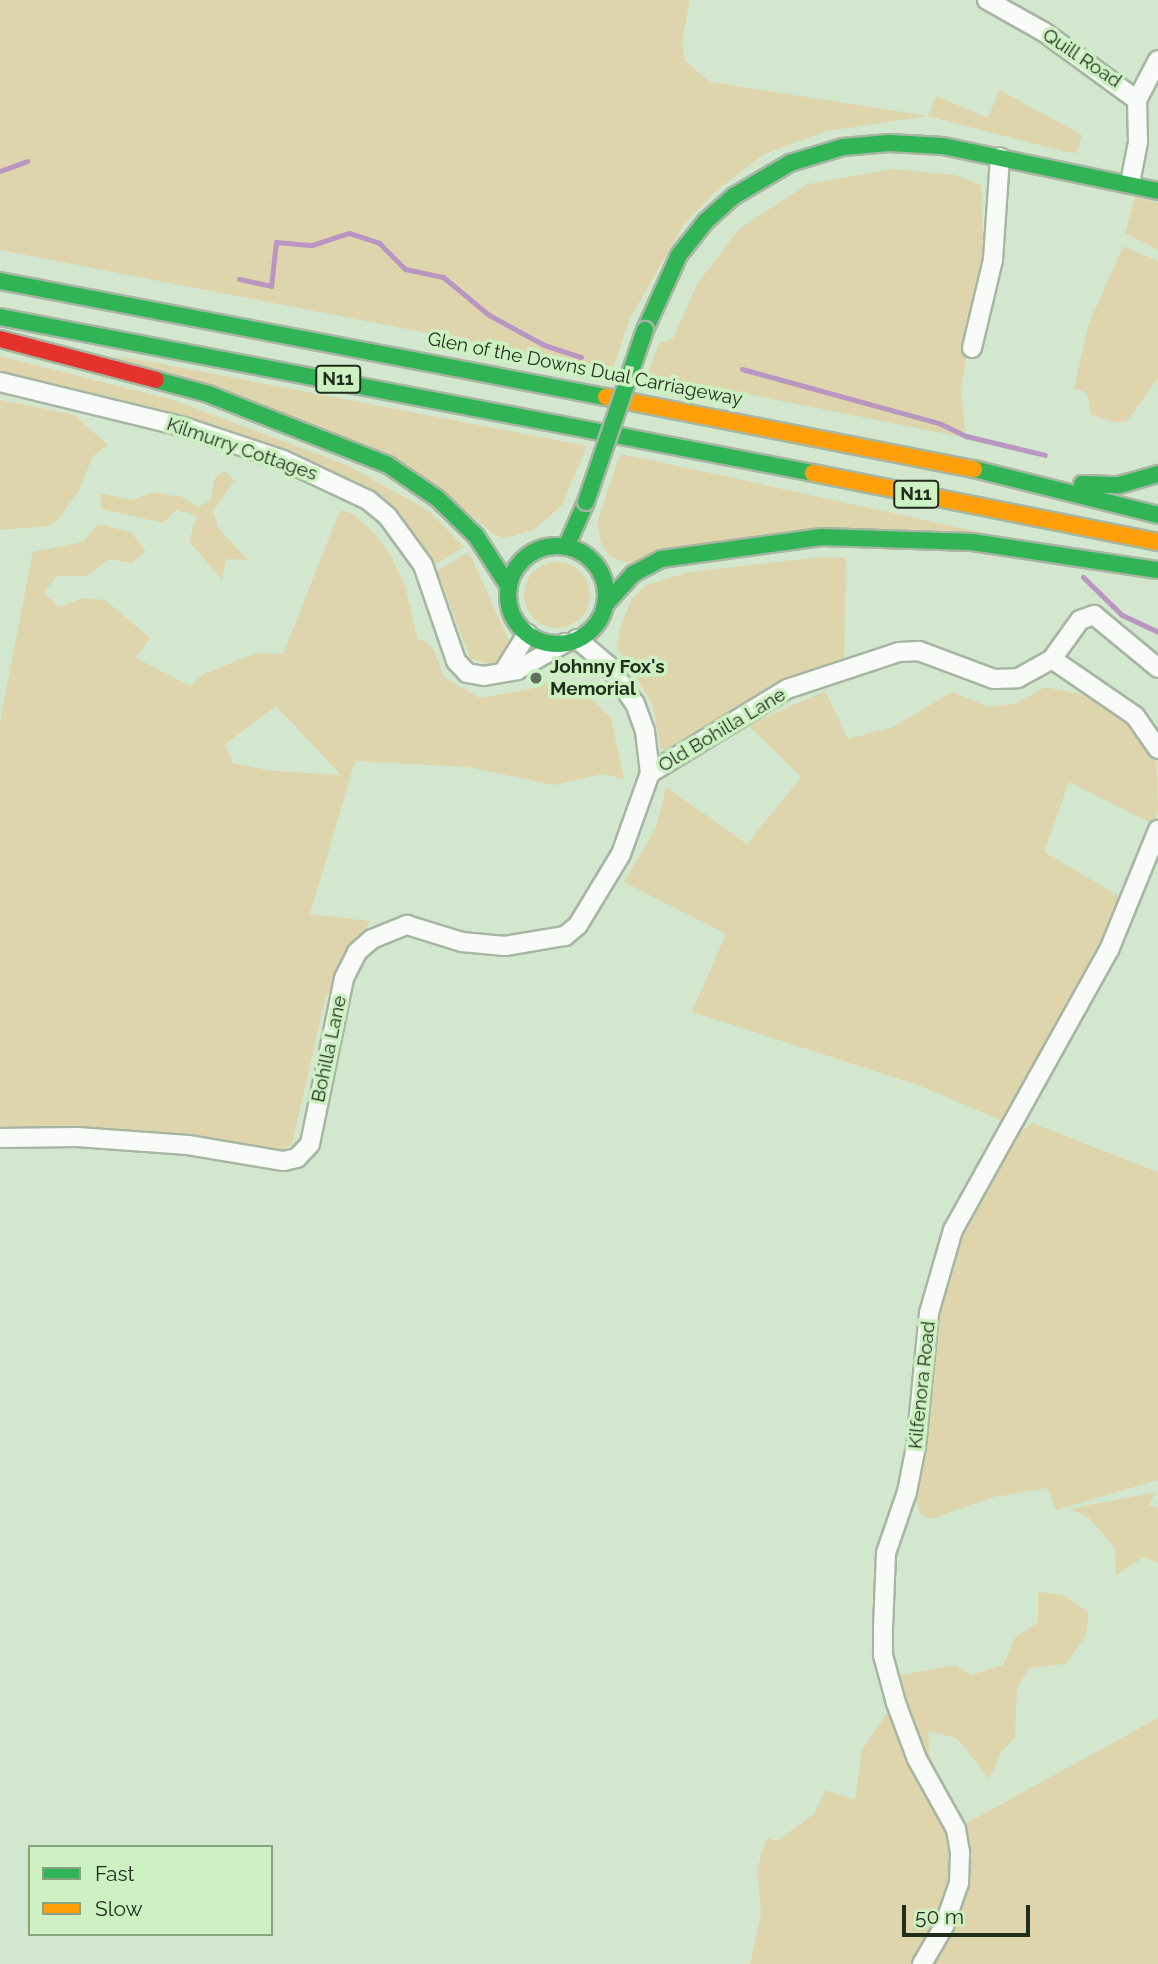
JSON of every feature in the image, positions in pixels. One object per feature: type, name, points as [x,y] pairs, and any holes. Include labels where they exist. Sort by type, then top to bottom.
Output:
[{"type":"main road","points":[[566,547],[586,502],[661,288],[706,221],[734,196],[790,163],[843,147],[889,143],[1000,157],[1158,191]]},
{"type":"main road","name":"Glen of the Downs Dual Carriageway","points":[[0,281],[939,460],[1158,515]]},
{"type":"main road","name":"N11","points":[[0,317],[392,388],[1158,542]]},
{"type":"main road","points":[[0,339],[208,394],[387,465],[438,499],[476,536],[509,587],[512,614],[527,634],[539,640],[571,641],[590,631],[605,606],[604,583],[594,563],[566,547],[547,547],[531,553],[517,567],[509,587]]},
{"type":"main road","name":"N11","points":[[939,460],[1029,480],[1100,486],[1158,474]]},
{"type":"main road","name":"N11","points":[[605,606],[633,574],[661,559],[822,537],[972,542],[1158,570]]},
{"type":"street","name":"Quill Road","points":[[987,0],[1044,32],[1137,100],[1138,142],[1130,183]]},
{"type":"street","points":[[1137,100],[1158,60]]},
{"type":"street","points":[[972,348],[993,260],[1000,157]]},
{"type":"street","name":"Kilmurry Cottages","points":[[0,382],[184,427],[283,460],[368,500],[388,517],[423,565],[456,661],[475,674],[517,670],[571,641]]},
{"type":"street","name":"Old Bohilla Lane","points":[[650,773],[787,689],[899,652],[919,651],[994,679],[1018,678],[1052,659],[1080,620],[1094,615],[1158,668]]},
{"type":"street","points":[[503,671],[527,634]]},
{"type":"street","name":"Bohilla Lane","points":[[0,1138],[91,1138],[188,1144],[284,1161],[297,1158],[310,1144],[336,1007],[357,952],[384,932],[407,925],[462,942],[505,946],[565,936],[578,925],[621,854],[650,773],[645,731],[635,704],[609,666],[571,641]]},
{"type":"street","points":[[1052,659],[1135,716],[1157,746]]},
{"type":"street","name":"Kilfenora Road","points":[[922,1964],[944,1926],[958,1883],[960,1852],[956,1829],[917,1759],[896,1703],[883,1638],[886,1553],[907,1492],[916,1446],[929,1313],[953,1230],[1109,950],[1158,830]]},
{"type":"shaded area","points":[[0,0],[690,0],[682,41],[685,61],[710,82],[928,116],[827,131],[764,154],[716,191],[683,225],[629,320],[613,369],[0,250]]},
{"type":"shaded area","points":[[999,90],[1082,135],[1076,153],[1066,152],[928,116],[936,96],[988,118]]},
{"type":"shaded area","points":[[893,169],[955,175],[981,185],[984,257],[961,388],[965,432],[961,437],[648,374],[659,343],[673,339],[697,284],[740,228],[808,184]]},
{"type":"shaded area","points":[[1135,197],[1158,203],[1158,250],[1125,233]]},
{"type":"shaded area","points":[[1123,246],[1158,261],[1158,378],[1127,421],[1114,422],[1091,415],[1087,393],[1074,388],[1088,326]]},
{"type":"shaded area","points":[[0,356],[170,399],[347,465],[429,511],[464,547],[434,565],[404,520],[371,492],[240,439],[122,401],[0,372]]},
{"type":"shaded area","points":[[112,356],[587,446],[562,505],[534,530],[505,538],[494,535],[467,511]]},
{"type":"shaded area","points":[[0,400],[74,415],[108,445],[93,456],[79,490],[58,520],[47,526],[0,530]]},
{"type":"shaded area","points":[[620,454],[993,535],[625,562],[609,556],[601,543],[597,523]]},
{"type":"shaded area","points":[[225,471],[234,481],[213,511],[218,528],[248,560],[226,559],[222,580],[189,541],[197,516],[176,510],[163,523],[102,509],[100,493],[133,500],[153,492],[182,497],[198,507],[210,500],[215,478]]},
{"type":"shaded area","points":[[340,510],[353,514],[374,533],[390,554],[405,586],[418,641],[424,640],[432,647],[445,678],[480,698],[535,688],[553,679],[583,691],[611,718],[624,779],[603,774],[554,785],[468,767],[355,761],[310,914],[370,921],[325,999],[292,1144],[283,1150],[178,1136],[57,1127],[0,1129],[0,721],[33,552],[83,542],[98,524],[131,532],[146,552],[131,563],[110,559],[86,576],[56,576],[44,593],[59,607],[84,598],[105,600],[150,638],[136,658],[190,686],[204,674],[253,654],[283,654]],"holes":[[[276,706],[341,775],[273,771],[232,763],[225,744]]]},
{"type":"shaded area","points":[[469,552],[509,641],[500,659],[490,665],[470,658],[437,571]]},
{"type":"shaded area","points":[[821,557],[846,558],[844,664],[780,679],[667,751],[660,747],[653,705],[618,649],[619,632],[631,600],[646,585],[690,572]]},
{"type":"shaded area","points":[[550,562],[564,562],[576,567],[585,576],[590,595],[588,608],[581,619],[564,628],[550,628],[538,623],[529,614],[524,602],[524,588],[529,576],[538,567]]},
{"type":"shaded area","points":[[1045,687],[1080,694],[1133,725],[1156,754],[1158,809],[1153,824],[1069,782],[1044,852],[1126,900],[1062,1024],[1003,1121],[918,1085],[692,1012],[726,934],[624,882],[656,828],[666,787],[747,844],[801,777],[748,725],[825,691],[848,739],[893,727],[952,692],[989,707],[1017,703]]},
{"type":"shaded area","points":[[1032,1123],[1158,1172],[1158,1480],[1056,1510],[1047,1488],[994,1497],[931,1519],[920,1514],[914,1492],[943,1292],[973,1207],[1009,1143]]},
{"type":"shaded area","points":[[1156,1492],[1149,1505],[1158,1508],[1158,1563],[1144,1557],[1116,1575],[1115,1548],[1088,1517],[1070,1509]]},
{"type":"shaded area","points":[[1038,1592],[1063,1595],[1089,1613],[1086,1635],[1066,1664],[1029,1668],[1017,1688],[1015,1738],[1002,1751],[989,1779],[957,1738],[928,1731],[930,1764],[918,1743],[896,1676],[956,1665],[971,1675],[1003,1665],[1015,1638],[1038,1622]]},
{"type":"shaded area","points":[[893,1704],[949,1823],[952,1882],[941,1921],[917,1964],[750,1964],[761,1913],[757,1869],[767,1838],[777,1841],[815,1813],[825,1790],[855,1800],[862,1750]]},
{"type":"shaded area","points":[[1158,1718],[1158,1964],[922,1964],[959,1883],[956,1829]]},
{"type":"waterway","points":[[0,171],[27,161]]},
{"type":"waterway","points":[[239,279],[271,286],[276,242],[312,245],[349,233],[379,243],[405,269],[443,277],[489,315],[544,345],[581,357]]},
{"type":"waterway","points":[[742,369],[941,424],[966,436],[1045,455]]},
{"type":"waterway","points":[[1083,577],[1122,615],[1158,632]]},
{"type":"traffic: fast","points":[[645,330],[679,255],[706,221],[734,196],[790,163],[843,147],[889,143],[943,146],[1158,191]]},
{"type":"traffic: fast","points":[[0,281],[606,397]]},
{"type":"traffic: fast","points":[[0,317],[813,473]]},
{"type":"traffic: fast","points":[[586,502],[645,330]]},
{"type":"traffic: fast","points":[[156,380],[208,394],[388,465],[438,499],[476,536],[509,587]]},
{"type":"traffic: fast","points":[[974,469],[1158,515]]},
{"type":"traffic: fast","points":[[1082,484],[1119,485],[1158,474]]},
{"type":"traffic: fast","points":[[566,547],[586,502]]},
{"type":"traffic: fast","points":[[605,605],[633,574],[661,559],[822,537],[972,542],[1158,570]]},
{"type":"traffic: fast","points":[[557,546],[576,550],[591,561],[602,576],[606,595],[602,614],[591,629],[576,640],[557,644],[538,640],[523,629],[512,614],[508,595],[512,576],[523,561],[538,550],[557,546]]},
{"type":"traffic: slow","points":[[606,397],[974,469]]},
{"type":"traffic: slow","points":[[813,473],[1158,542]]},
{"type":"traffic: jam","points":[[0,339],[156,380]]},
{"type":"place","name":"Johnny Fox's Memorial","points":[[536,678]]}]
